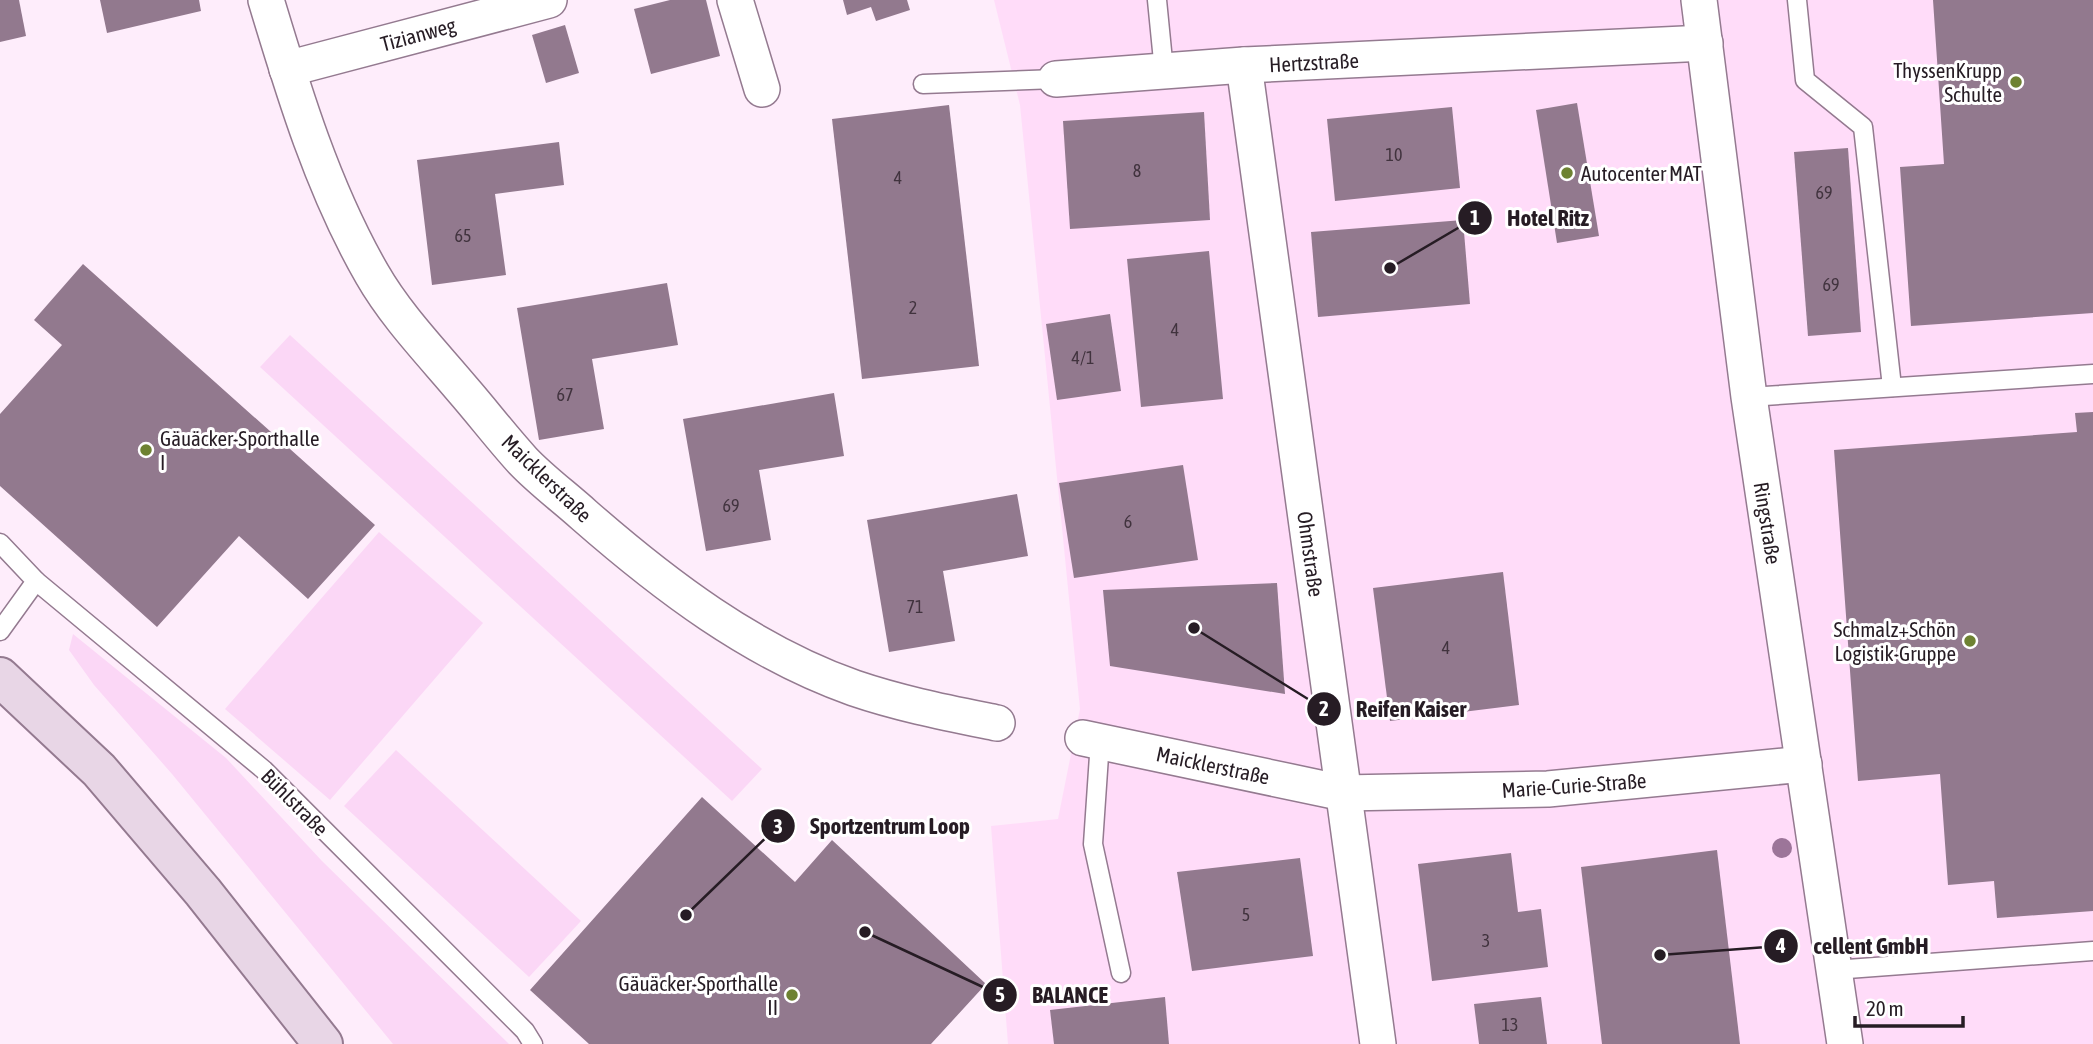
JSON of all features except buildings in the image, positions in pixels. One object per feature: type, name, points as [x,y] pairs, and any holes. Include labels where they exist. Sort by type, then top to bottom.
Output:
[{"type":"main road","points":[[0,677],[99,770],[203,892],[323,1044]]},
{"type":"street","name":"Maicklerstraße","points":[[266,0],[287,69],[344,221],[373,277],[412,330],[524,462],[620,546],[678,590],[727,625],[789,660],[852,687],[907,704],[997,723]]},
{"type":"street","name":"Tizianweg","points":[[287,69],[550,0]]},
{"type":"street","points":[[735,0],[762,89]]},
{"type":"street","name":"Ringstraße","points":[[1699,0],[1749,397],[1845,1044]]},
{"type":"street","name":"Hertzstraße","points":[[1056,79],[1244,65],[1705,43]]},
{"type":"street","name":"Ohmstraße","points":[[1244,65],[1378,1044]]},
{"type":"street","name":"Maicklerstraße","points":[[1092,739],[1343,793]]},
{"type":"street","name":"Marie-Curie-Straße","points":[[1343,793],[1548,789],[1804,765]]},
{"type":"lane","points":[[1157,0],[1164,71]]},
{"type":"lane","points":[[1797,0],[1805,80],[1863,127],[1892,387]]},
{"type":"lane","name":"Hertzstraße","points":[[923,83],[1056,79]]},
{"type":"lane","points":[[1749,397],[2093,374]]},
{"type":"lane","name":"Bühlstraße","points":[[0,543],[36,581],[264,771],[525,1031],[533,1044]]},
{"type":"lane","points":[[0,631],[36,581]]},
{"type":"lane","points":[[1092,739],[1093,844],[1121,973]]},
{"type":"lane","points":[[1834,970],[2093,951]]},
{"type":"shaded area","points":[[994,0],[2093,0],[2093,1044],[1008,1044],[991,826],[1058,819],[1080,709],[1020,105]]},
{"type":"shaded area","points":[[290,335],[762,769],[732,801],[260,367]]},
{"type":"shaded area","points":[[379,532],[483,623],[330,800],[225,709]]},
{"type":"shaded area","points":[[73,634],[226,758],[322,861],[509,1044],[393,1044],[172,774],[94,685],[69,650]]},
{"type":"shaded area","points":[[396,750],[581,921],[529,977],[344,806]]},
{"type":"place","name":"ThyssenKrupp Schulte","points":[[2016,82]]},
{"type":"place","name":"Autocenter MAT","points":[[1567,173]]},
{"type":"place","name":"Hotel Ritz","points":[[1390,268]]},
{"type":"place","name":"Gäuäcker-Sporthalle I","points":[[146,450]]},
{"type":"place","name":"Reifen Kaiser","points":[[1194,628]]},
{"type":"place","name":"Schmalz+Schön Logistik-Gruppe","points":[[1970,641]]},
{"type":"place","name":"Sportzentrum Loop","points":[[686,915]]},
{"type":"place","name":"BALANCE","points":[[865,932]]},
{"type":"place","name":"cellent GmbH","points":[[1660,955]]},
{"type":"place","name":"Gäuäcker-Sporthalle II","points":[[792,995]]}]
